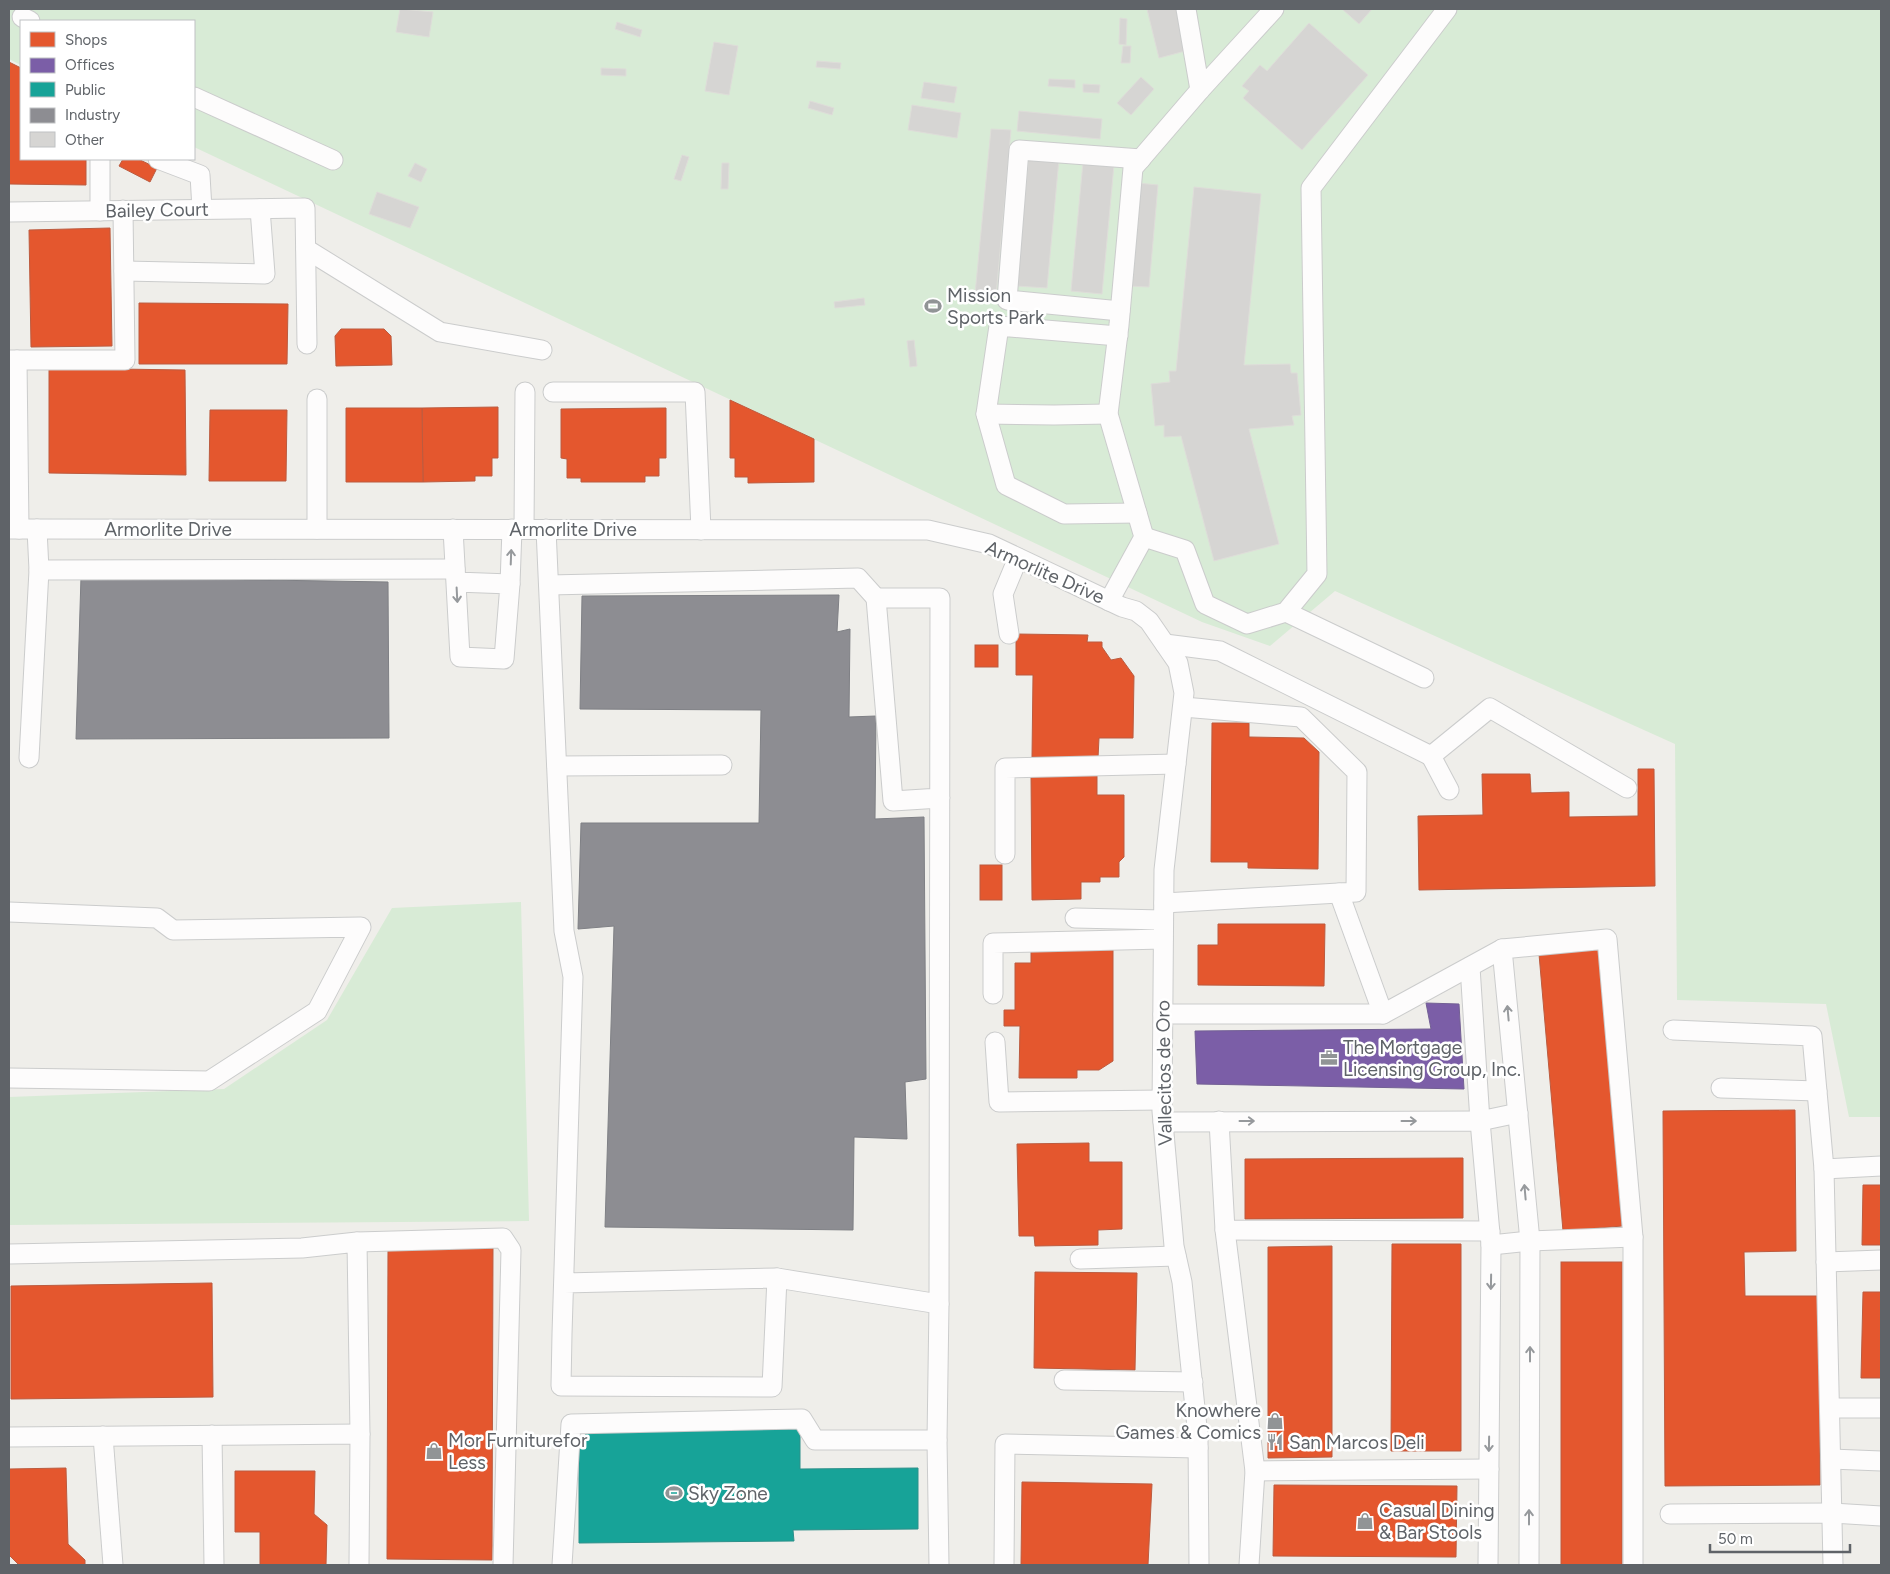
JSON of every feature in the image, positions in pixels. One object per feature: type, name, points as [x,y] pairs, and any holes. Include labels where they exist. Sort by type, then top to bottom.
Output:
[{"type":"street","points":[[1186,9],[1200,90]]},
{"type":"street","points":[[1116,604],[1144,537],[1108,414],[1118,336],[1133,168],[1200,90],[1274,9]]},
{"type":"street","points":[[1144,537],[1184,550],[1205,604],[1247,624],[1286,612],[1317,574],[1311,188],[1447,9]]},
{"type":"street","points":[[195,97],[333,160]]},
{"type":"street","points":[[1120,311],[1007,300],[1019,150],[1141,159]]},
{"type":"street","points":[[100,160],[100,211]]},
{"type":"street","points":[[161,160],[200,175],[202,209]]},
{"type":"street","name":"Bailey Court","points":[[9,212],[305,208],[306,249]]},
{"type":"street","points":[[124,271],[265,274],[260,209]]},
{"type":"street","points":[[29,758],[39,570],[21,529],[13,360],[124,360],[123,210]]},
{"type":"street","points":[[306,249],[307,344]]},
{"type":"street","points":[[306,249],[440,332],[542,350]]},
{"type":"street","points":[[1118,336],[999,326],[986,414],[1006,485],[1064,514],[1137,513]]},
{"type":"street","points":[[453,529],[460,657],[504,659],[510,584],[518,529],[525,392]]},
{"type":"street","points":[[553,392],[695,392],[701,530]]},
{"type":"street","points":[[317,399],[317,529]]},
{"type":"street","points":[[986,414],[1054,416],[1108,414]]},
{"type":"street","name":"Armorlite Drive","points":[[21,529],[928,530],[989,544],[1116,604]]},
{"type":"street","points":[[546,529],[564,931],[573,976],[561,1386],[772,1387],[777,1278]]},
{"type":"street","points":[[1009,634],[1003,594],[1018,558]]},
{"type":"street","points":[[39,570],[232,570],[388,567],[510,584]]},
{"type":"street","points":[[549,585],[858,578],[876,598],[893,801],[940,798]]},
{"type":"street","points":[[876,598],[940,598],[939,1304],[937,1440],[939,1565]]},
{"type":"street","name":"Vallecitos de Oro","points":[[1116,604],[1136,611],[1149,621],[1178,663],[1184,692],[1164,870],[1162,1100],[1174,1246],[1182,1282],[1193,1382],[1198,1448],[1199,1565]]},
{"type":"street","points":[[1286,612],[1424,678]]},
{"type":"street","points":[[1165,644],[1220,652],[1431,756],[1449,790]]},
{"type":"street","points":[[993,994],[993,944],[1356,892],[1357,772],[1301,717],[1182,707]]},
{"type":"street","points":[[1431,756],[1490,708],[1627,788]]},
{"type":"street","points":[[1005,854],[1005,768],[1176,764]]},
{"type":"street","points":[[557,766],[722,765]]},
{"type":"street","points":[[1339,893],[1383,1014]]},
{"type":"street","points":[[9,912],[157,918],[173,930],[361,927],[317,1012],[209,1081],[9,1078]]},
{"type":"street","points":[[1075,918],[1163,921]]},
{"type":"street","points":[[1163,1014],[1383,1014],[1502,949],[1607,939],[1633,1237],[1633,1565]]},
{"type":"street","points":[[1502,949],[1530,1241],[1529,1565]]},
{"type":"street","points":[[1470,967],[1490,1238],[1488,1565]]},
{"type":"street","points":[[1673,1030],[1812,1036],[1824,1169],[1833,1565]]},
{"type":"street","points":[[995,1042],[998,1102],[1162,1100]]},
{"type":"street","points":[[1721,1088],[1817,1091]]},
{"type":"street","points":[[1163,1122],[1480,1121],[1518,1113]]},
{"type":"street","points":[[1219,1121],[1224,1230],[1255,1471],[1249,1565]]},
{"type":"street","points":[[1824,1169],[1881,1166]]},
{"type":"street","points":[[1224,1230],[1490,1238],[1530,1241],[1633,1237]]},
{"type":"street","points":[[9,1254],[302,1248],[357,1242],[503,1238],[511,1250],[503,1565]]},
{"type":"street","points":[[357,1242],[360,1434],[359,1565]]},
{"type":"street","points":[[1080,1259],[1176,1256]]},
{"type":"street","points":[[1826,1262],[1881,1260]]},
{"type":"street","points":[[564,1283],[777,1278],[939,1304]]},
{"type":"street","points":[[1064,1380],[1193,1382]]},
{"type":"street","points":[[1830,1408],[1881,1408]]},
{"type":"street","points":[[562,1565],[571,1424],[802,1419],[815,1440],[937,1440]]},
{"type":"street","points":[[9,1437],[360,1434]]},
{"type":"street","points":[[212,1435],[214,1565]]},
{"type":"street","points":[[103,1436],[113,1565]]},
{"type":"street","points":[[1004,1565],[1005,1444],[1198,1448]]},
{"type":"street","points":[[1831,1459],[1881,1461]]},
{"type":"street","points":[[1255,1471],[1489,1469]]},
{"type":"street","points":[[1670,1514],[1832,1513],[1881,1516]]},
{"type":"green space","points":[[9,9],[1881,9],[1881,1117],[1849,1117],[1826,1004],[1677,1000],[1675,744],[1335,591],[1270,646],[1202,622],[195,147],[195,20],[20,20],[20,64],[9,59]]},
{"type":"green space","points":[[521,902],[529,1221],[9,1225],[9,1097],[224,1089],[327,1020],[392,908]]},
{"type":"building: Shops","points":[[9,62],[20,68],[20,160],[86,160],[86,185],[9,184]]},
{"type":"building: Shops","points":[[122,160],[140,160],[157,168],[150,182],[119,166]]},
{"type":"building: Shops","points":[[110,228],[112,346],[31,347],[29,230]]},
{"type":"building: Shops","points":[[139,303],[288,304],[287,364],[139,364]]},
{"type":"building: Shops","points":[[341,329],[384,329],[391,336],[392,365],[336,366],[335,336]]},
{"type":"building: Shops","points":[[49,368],[185,370],[186,475],[49,473]]},
{"type":"building: Shops","points":[[730,400],[814,439],[814,482],[748,483],[748,477],[735,477],[735,458],[730,458]]},
{"type":"building: Shops","points":[[498,407],[498,458],[492,458],[492,476],[475,476],[475,481],[423,482],[422,408]]},
{"type":"building: Shops","points":[[346,408],[422,408],[423,482],[346,482]]},
{"type":"building: Shops","points":[[666,408],[666,458],[659,458],[659,476],[645,476],[645,482],[581,482],[581,478],[567,478],[567,459],[561,458],[561,409]]},
{"type":"building: Shops","points":[[210,410],[287,410],[286,481],[209,481]]},
{"type":"building: Shops","points":[[1016,634],[1088,635],[1087,642],[1102,642],[1102,647],[1111,660],[1121,658],[1134,676],[1133,738],[1099,738],[1098,758],[1032,757],[1033,675],[1016,675]]},
{"type":"building: Shops","points":[[975,645],[998,645],[998,667],[975,667]]},
{"type":"building: Shops","points":[[1212,723],[1249,723],[1249,737],[1304,738],[1319,752],[1318,869],[1248,868],[1248,862],[1211,862]]},
{"type":"building: Shops","points":[[1638,769],[1654,769],[1655,886],[1419,890],[1418,816],[1483,815],[1482,774],[1530,774],[1531,793],[1569,792],[1569,817],[1638,816]]},
{"type":"building: Shops","points":[[1097,773],[1097,795],[1124,795],[1124,857],[1119,862],[1119,877],[1100,877],[1100,882],[1081,882],[1081,899],[1032,900],[1031,774]]},
{"type":"building: Shops","points":[[980,865],[1002,865],[1002,900],[980,900]]},
{"type":"building: Shops","points":[[1218,924],[1325,924],[1324,986],[1198,985],[1198,945],[1218,945]]},
{"type":"building: Shops","points":[[1031,949],[1113,949],[1113,1061],[1099,1070],[1077,1070],[1077,1078],[1019,1078],[1020,1026],[1004,1026],[1004,1010],[1015,1010],[1015,963],[1031,963]]},
{"type":"building: Shops","points":[[1599,949],[1622,1226],[1563,1231],[1539,954]]},
{"type":"building: Shops","points":[[1795,1110],[1796,1251],[1744,1252],[1745,1296],[1819,1296],[1820,1485],[1665,1486],[1663,1111]]},
{"type":"building: Shops","points":[[1089,1143],[1089,1162],[1122,1162],[1122,1229],[1098,1230],[1098,1245],[1035,1246],[1034,1236],[1019,1236],[1017,1144]]},
{"type":"building: Shops","points":[[1463,1158],[1463,1218],[1245,1219],[1245,1159]]},
{"type":"building: Shops","points":[[1863,1185],[1881,1185],[1881,1245],[1862,1245]]},
{"type":"building: Shops","points":[[1392,1244],[1461,1244],[1461,1451],[1391,1451]]},
{"type":"building: Shops","points":[[1332,1246],[1332,1457],[1268,1458],[1268,1247]]},
{"type":"building: Shops","points":[[388,1247],[493,1247],[492,1560],[387,1559]]},
{"type":"building: Shops","points":[[1561,1262],[1622,1262],[1622,1565],[1561,1565]]},
{"type":"building: Shops","points":[[1035,1272],[1137,1273],[1135,1370],[1034,1368]]},
{"type":"building: Shops","points":[[212,1283],[213,1397],[11,1399],[11,1286]]},
{"type":"building: Shops","points":[[1863,1292],[1881,1292],[1881,1378],[1861,1378]]},
{"type":"building: Shops","points":[[66,1468],[68,1544],[85,1560],[85,1565],[19,1565],[9,1555],[9,1469]]},
{"type":"building: Shops","points":[[235,1471],[315,1471],[314,1514],[327,1525],[326,1565],[260,1565],[260,1532],[235,1532]]},
{"type":"building: Shops","points":[[1022,1482],[1152,1484],[1148,1565],[1021,1565]]},
{"type":"building: Shops","name":"Casual Dining & Bar Stools","points":[[1274,1485],[1457,1486],[1456,1557],[1273,1556]]},
{"type":"building: Offices","name":"The Mortgage Licensing Group, Inc.","points":[[1426,1003],[1459,1004],[1464,1089],[1197,1084],[1195,1031],[1431,1029]]},
{"type":"building: Public","points":[[800,1429],[800,1469],[918,1468],[918,1529],[793,1530],[794,1541],[579,1543],[579,1442],[590,1430]]},
{"type":"building: Industry","points":[[81,577],[388,582],[389,738],[76,739]]},
{"type":"building: Industry","points":[[839,595],[837,632],[850,629],[849,717],[876,716],[875,819],[924,817],[926,1079],[905,1082],[907,1139],[854,1137],[853,1230],[605,1227],[614,926],[578,929],[581,823],[759,823],[761,710],[580,709],[582,596]]},
{"type":"building: Other","points":[[400,9],[433,12],[429,37],[396,32]]},
{"type":"building: Other","points":[[1147,9],[1179,9],[1189,50],[1159,58]]},
{"type":"building: Other","points":[[1342,9],[1372,9],[1359,24]]},
{"type":"building: Other","points":[[1120,18],[1127,19],[1126,45],[1119,44]]},
{"type":"building: Other","points":[[617,22],[642,30],[640,37],[615,29]]},
{"type":"building: Other","points":[[1309,23],[1368,75],[1302,150],[1243,98],[1249,91],[1242,86],[1260,65],[1267,71]]},
{"type":"building: Other","points":[[714,42],[738,46],[729,95],[705,91]]},
{"type":"building: Other","points":[[1123,46],[1131,46],[1130,63],[1121,63]]},
{"type":"building: Other","points":[[817,61],[841,63],[840,69],[816,67]]},
{"type":"building: Other","points":[[601,68],[626,69],[626,76],[601,75]]},
{"type":"building: Other","points":[[1141,77],[1154,89],[1131,115],[1117,103]]},
{"type":"building: Other","points":[[1049,79],[1075,80],[1075,88],[1048,86]]},
{"type":"building: Other","points":[[924,82],[957,87],[954,103],[921,98]]},
{"type":"building: Other","points":[[1083,84],[1100,85],[1099,93],[1083,92]]},
{"type":"building: Other","points":[[810,101],[834,108],[832,115],[808,108]]},
{"type":"building: Other","points":[[912,105],[961,113],[957,138],[908,130]]},
{"type":"building: Other","points":[[1019,111],[1102,119],[1100,139],[1017,131]]},
{"type":"building: Other","points":[[991,129],[1011,130],[996,296],[975,294]]},
{"type":"building: Other","points":[[682,155],[689,157],[681,181],[674,179]]},
{"type":"building: Other","points":[[1029,156],[1059,159],[1047,288],[1016,286]]},
{"type":"building: Other","points":[[1083,162],[1114,165],[1102,294],[1071,291]]},
{"type":"building: Other","points":[[415,163],[427,169],[421,182],[408,176]]},
{"type":"building: Other","points":[[722,163],[729,163],[728,189],[721,189]]},
{"type":"building: Other","points":[[1137,183],[1158,185],[1149,287],[1129,286]]},
{"type":"building: Other","points":[[1194,187],[1261,194],[1244,365],[1290,364],[1291,373],[1297,373],[1301,415],[1292,416],[1294,425],[1249,429],[1279,544],[1214,561],[1181,436],[1164,437],[1164,425],[1155,426],[1151,384],[1170,382],[1169,371],[1176,371]]},
{"type":"building: Other","points":[[377,192],[419,207],[410,228],[369,214]]},
{"type":"building: Other","points":[[864,298],[865,305],[835,308],[834,302]]},
{"type":"building: Other","points":[[914,340],[917,366],[910,367],[907,341]]},
{"type":"place","name":"Mission Sports Park","points":[[933,306]]},
{"type":"place","name":"The Mortgage Licensing Group, Inc.","points":[[1329,1058]]},
{"type":"place","name":"Knowhere Games & Comics","points":[[1275,1421]]},
{"type":"place","name":"San Marcos Deli","points":[[1275,1442]]},
{"type":"place","name":"Mor Furniturefor Less","points":[[434,1451]]},
{"type":"place","name":"Sky Zone","points":[[674,1493]]},
{"type":"place","name":"Casual Dining & Bar Stools","points":[[1365,1521]]}]
